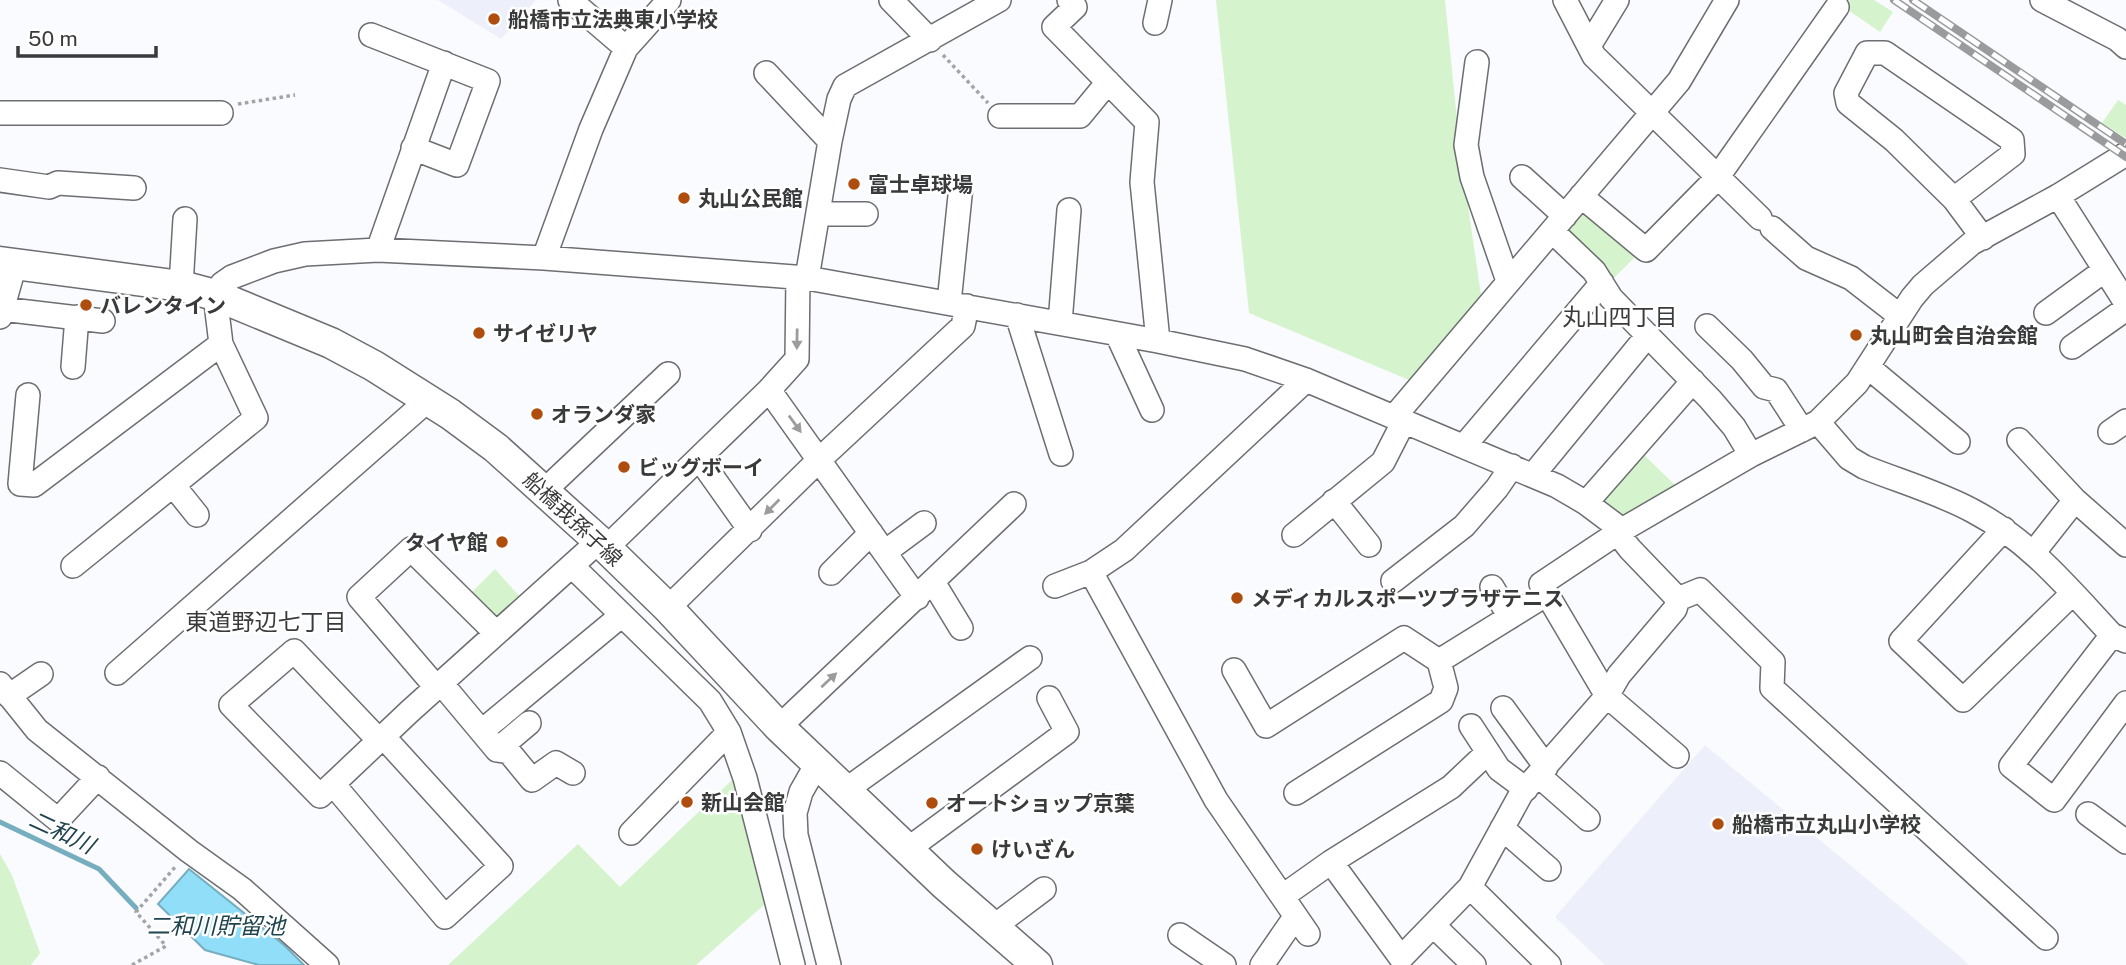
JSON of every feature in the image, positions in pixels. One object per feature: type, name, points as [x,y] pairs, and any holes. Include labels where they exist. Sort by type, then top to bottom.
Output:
[{"type":"main road","name":"船橋我孫子線","points":[[7,263],[181,286],[215,295],[331,343],[428,400],[496,448],[544,491],[668,608],[779,726],[992,928],[1037,965]]},
{"type":"street","points":[[570,0],[626,48]]},
{"type":"street","points":[[544,258],[591,129],[626,48],[669,0]]},
{"type":"street","points":[[891,0],[930,40]]},
{"type":"street","points":[[333,785],[445,917],[501,866],[390,744],[381,739],[372,733],[294,651],[231,705],[320,796],[333,785],[381,739],[496,633],[572,566],[602,545],[699,458],[797,359],[803,277],[819,214],[839,99],[845,86],[998,0]]},
{"type":"street","points":[[1069,0],[1074,7],[1054,27],[1147,122],[1142,182],[1158,341]]},
{"type":"street","points":[[1155,23],[1160,0]]},
{"type":"street","points":[[1564,0],[1594,56],[1653,111],[1717,178],[1806,258],[1851,278],[1900,316]]},
{"type":"street","points":[[1589,46],[1617,0]]},
{"type":"street","points":[[1294,535],[1384,462],[1399,419],[1508,281],[1561,231],[1581,196],[1679,81],[1727,0]]},
{"type":"street","points":[[2042,0],[2117,39],[2126,47]]},
{"type":"street","points":[[1581,196],[1646,250],[1717,178],[1837,7]]},
{"type":"street","points":[[370,35],[488,80],[457,165],[413,148]]},
{"type":"street","points":[[1954,200],[2013,154],[2012,140],[1885,53],[1867,53],[1846,93],[1848,103],[1894,140],[1954,200],[1983,238]]},
{"type":"street","points":[[1477,62],[1466,145],[1472,177],[1508,281]]},
{"type":"street","points":[[378,250],[444,63]]},
{"type":"street","points":[[766,73],[830,141]]},
{"type":"street","points":[[1000,116],[1080,116],[1108,82]]},
{"type":"street","points":[[0,113],[221,113]]},
{"type":"street","points":[[1677,757],[1607,696],[1541,584],[1622,530],[1751,454],[1810,426],[1848,393],[1923,285],[1972,243],[2058,196],[2126,154]]},
{"type":"street","points":[[1522,177],[1594,271],[1611,298],[1693,381],[1734,427],[1751,454]]},
{"type":"street","points":[[0,180],[49,187],[58,183],[134,188]]},
{"type":"street","points":[[668,608],[820,459],[963,326],[958,304],[961,186]]},
{"type":"street","points":[[2046,313],[2118,283],[2058,196]]},
{"type":"street","points":[[1060,323],[1069,210]]},
{"type":"street","points":[[819,214],[866,214]]},
{"type":"street","points":[[181,286],[185,219]]},
{"type":"street","points":[[73,566],[256,418],[220,344],[215,295],[222,284],[232,277],[274,261],[305,254],[378,250],[544,258],[803,277],[1245,359],[1306,380],[1464,446],[1586,503],[1622,530],[1623,540],[1630,549],[1678,599]]},
{"type":"street","points":[[7,263],[1,313],[103,321]]},
{"type":"street","points":[[1464,446],[1602,283]]},
{"type":"street","points":[[2072,348],[2126,309]]},
{"type":"street","points":[[1017,315],[1060,454]]},
{"type":"street","points":[[73,367],[77,317]]},
{"type":"street","points":[[1707,326],[1742,360],[1764,387],[1776,390],[1810,426],[1849,458],[1972,510],[2004,529],[2034,552],[2119,638],[2011,766],[2053,800],[2126,703]]},
{"type":"street","points":[[1117,334],[1152,410]]},
{"type":"street","points":[[1394,581],[1464,526],[1497,488],[1522,471],[1648,335]]},
{"type":"street","points":[[28,395],[20,484],[34,485],[220,344]]},
{"type":"street","points":[[1868,367],[1958,442]]},
{"type":"street","points":[[544,491],[668,374]]},
{"type":"street","points":[[1055,586],[1091,572],[1124,550],[1306,380]]},
{"type":"street","points":[[1586,503],[1693,381]]},
{"type":"street","points":[[769,390],[885,552],[961,628]]},
{"type":"street","points":[[117,673],[428,400]]},
{"type":"street","points":[[2019,440],[2075,500],[2126,545]]},
{"type":"street","points":[[699,458],[750,530]]},
{"type":"street","points":[[173,485],[197,515]]},
{"type":"street","points":[[2034,552],[2075,500]]},
{"type":"street","points":[[1334,501],[1369,545]]},
{"type":"street","points":[[779,726],[1014,504]]},
{"type":"street","points":[[885,552],[924,523]]},
{"type":"street","points":[[2004,529],[1901,641],[1963,700],[2073,593]]},
{"type":"street","points":[[831,573],[871,533]]},
{"type":"street","points":[[496,633],[411,549],[359,597],[497,750],[509,752],[532,780],[556,763],[573,773]]},
{"type":"street","points":[[572,566],[710,701],[729,732],[745,778],[793,965]]},
{"type":"street","points":[[1091,572],[1216,800],[1283,896],[1300,927],[1262,965]]},
{"type":"street","points":[[1492,587],[1510,617]]},
{"type":"street","points":[[1678,599],[1700,590],[1773,662],[1772,688],[2046,938]]},
{"type":"street","points":[[1439,661],[1546,594]]},
{"type":"street","points":[[1331,862],[1401,958],[1470,887],[1502,828],[1537,777],[1607,696],[1619,675],[1675,609],[1678,599]]},
{"type":"street","points":[[488,726],[622,614]]},
{"type":"street","points":[[1234,670],[1266,726],[1404,638],[1439,661],[1446,688],[1441,701],[1296,793]]},
{"type":"street","points":[[847,789],[1030,658]]},
{"type":"street","points":[[41,674],[5,690],[37,730],[189,851],[242,889],[327,965]]},
{"type":"street","points":[[908,849],[1067,732],[1049,698]]},
{"type":"street","points":[[1503,708],[1537,777],[1588,819]]},
{"type":"street","points":[[497,750],[529,723]]},
{"type":"street","points":[[1471,726],[1499,769],[1537,777]]},
{"type":"street","points":[[631,833],[729,732]]},
{"type":"street","points":[[1283,896],[1331,862],[1451,787],[1488,752]]},
{"type":"street","points":[[818,762],[801,792],[795,813],[796,835],[829,965]]},
{"type":"street","points":[[0,773],[58,820],[98,777]]},
{"type":"street","points":[[2088,814],[2126,842]]},
{"type":"street","points":[[1502,828],[1549,869]]},
{"type":"street","points":[[1470,887],[1549,965]]},
{"type":"street","points":[[992,928],[1044,888]]},
{"type":"street","points":[[1433,925],[1474,965]]},
{"type":"street","points":[[1180,936],[1224,965]]},
{"type":"path","points":[[930,40],[1000,116]]},
{"type":"path","points":[[221,113],[238,104],[295,95]]},
{"type":"path","points":[[132,965],[166,946],[136,912],[189,851]]},
{"type":"shaded area","name":"船橋市立法典東小学校","points":[[438,0],[536,0],[501,39]]},
{"type":"shaded area","name":"船橋市立丸山小学校","points":[[1705,745],[1968,965],[1605,965],[1555,917]]},
{"type":"green space","points":[[1216,0],[1445,0],[1460,150],[1481,295],[1409,380],[1249,313]]},
{"type":"green space","points":[[1850,0],[1874,0],[1893,12],[1880,32],[1845,8]]},
{"type":"green space","points":[[2118,100],[2126,105],[2126,138],[2102,123]]},
{"type":"green space","points":[[1582,203],[1641,251],[1610,282],[1560,231]]},
{"type":"green space","points":[[1640,451],[1679,489],[1623,523],[1595,500]]},
{"type":"green space","points":[[495,569],[521,598],[497,619],[468,596]]},
{"type":"green space","points":[[732,780],[765,904],[696,965],[448,965],[578,844],[620,887]]},
{"type":"green space","points":[[0,854],[12,875],[40,953],[31,965],[0,965]]},
{"type":"water","name":"二和川貯留池","points":[[189,869],[284,945],[304,965],[259,965],[205,950],[158,904]]},
{"type":"waterway","name":"二和川","points":[[0,822],[99,869],[136,908]]},
{"type":"railway","points":[[1894,0],[2126,157]]},
{"type":"railway","points":[[1913,0],[2126,144]]},
{"type":"place","name":"船橋市立法典東小学校","points":[[494,19]]},
{"type":"place","name":"富士卓球場","points":[[854,184]]},
{"type":"place","name":"丸山公民館","points":[[684,198]]},
{"type":"place","name":"バレンタイン","points":[[86,305]]},
{"type":"place","name":"サイゼリヤ","points":[[479,333]]},
{"type":"place","name":"丸山町会自治会館","points":[[1856,335]]},
{"type":"place","name":"オランダ家","points":[[537,414]]},
{"type":"place","name":"ビッグボーイ","points":[[624,467]]},
{"type":"place","name":"タイヤ館","points":[[502,542]]},
{"type":"place","name":"メディカルスポーツプラザテニス","points":[[1237,598]]},
{"type":"place","name":"新山会館","points":[[687,802]]},
{"type":"place","name":"オートショップ京葉","points":[[932,803]]},
{"type":"place","name":"船橋市立丸山小学校","points":[[1718,824]]},
{"type":"place","name":"けいざん","points":[[977,849]]},
{"type":"district","name":"丸山四丁目","points":[[1620,316]]},
{"type":"district","name":"東道野辺七丁目","points":[[266,621]]}]
